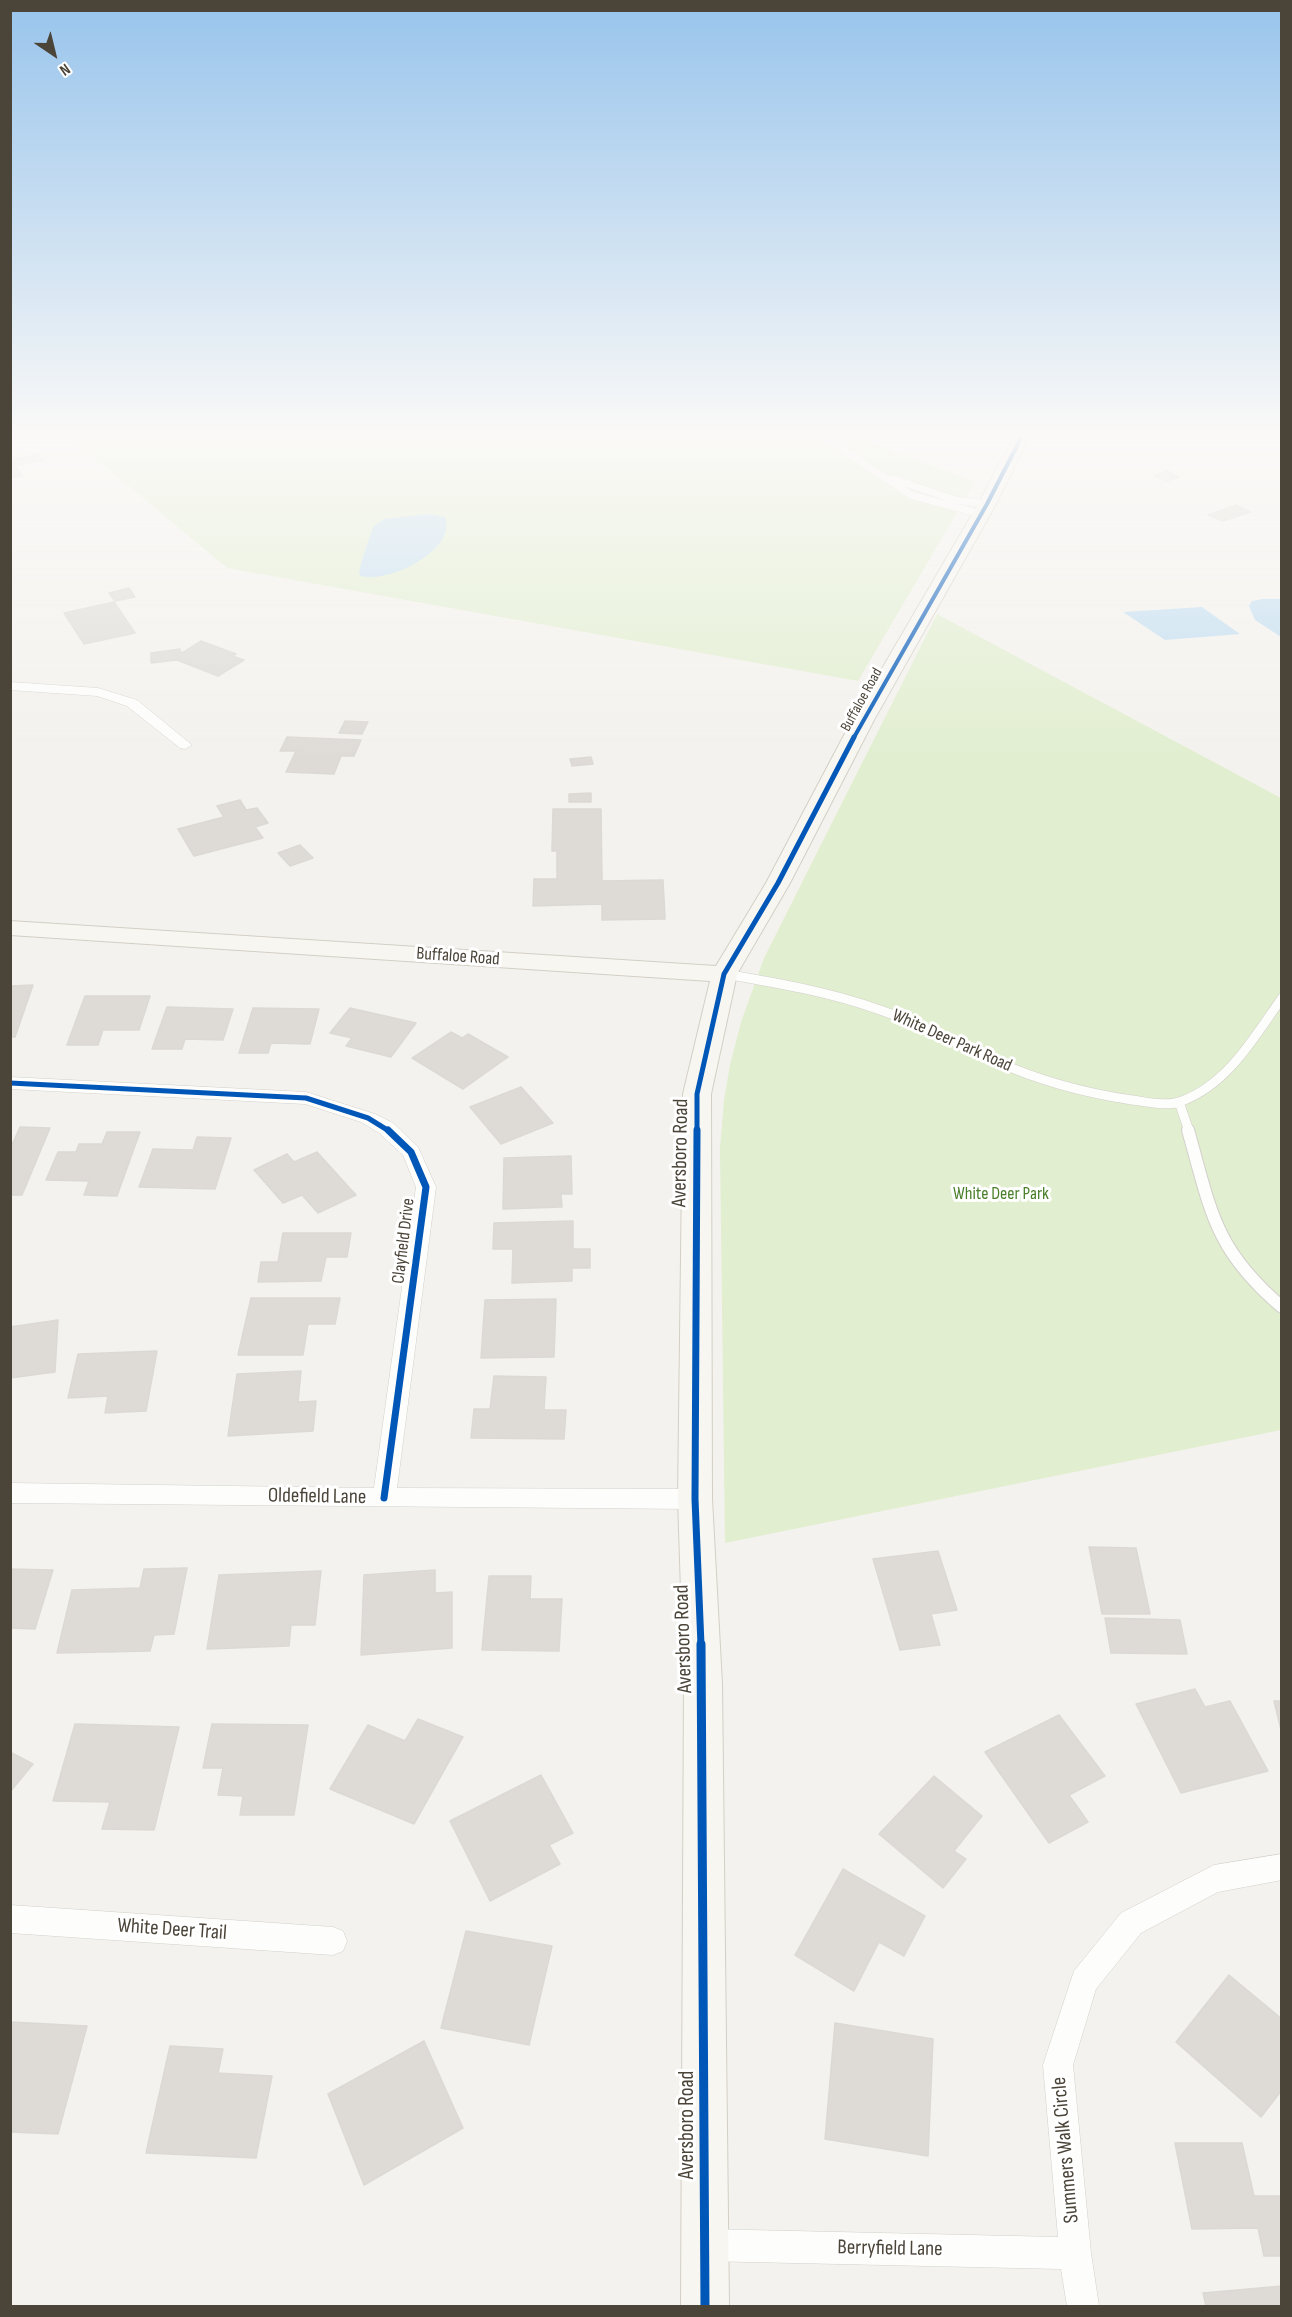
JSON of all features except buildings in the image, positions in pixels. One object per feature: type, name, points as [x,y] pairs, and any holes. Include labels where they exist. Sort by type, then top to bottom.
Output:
[{"type":"street","name":"Buffaloe Road","points":[[10,928],[724,974],[789,864],[863,720],[963,546]]},
{"type":"street","points":[[10,686],[98,692],[132,703],[185,746]]},
{"type":"street","name":"Aversboro Road","points":[[705,2307],[703,1684],[695,1499],[697,1094],[724,974]]},
{"type":"street","name":"Clayfield Drive","points":[[10,1083],[306,1098],[368,1118],[386,1128],[411,1152],[426,1187],[384,1498]]},
{"type":"street","name":"Oldefield Lane","points":[[10,1493],[695,1499]]},
{"type":"street","name":"Summers Walk Circle","points":[[1083,2307],[1058,2065],[1084,1981],[1131,1923],[1214,1879],[1281,1867]]},
{"type":"street","name":"White Deer Trail","points":[[10,1919],[333,1941]]},
{"type":"street","name":"Berryfield Lane","points":[[705,2245],[1076,2253]]},
{"type":"lane","name":"White Deer Park Road","points":[[724,974],[820,991],[868,1005],[905,1019],[994,1061],[1078,1090],[1146,1102],[1179,1102],[1209,1088],[1228,1073],[1245,1054],[1281,998]]},
{"type":"lane","points":[[1179,1102],[1191,1131],[1214,1222],[1231,1251],[1253,1280],[1281,1307]]},
{"type":"green space","points":[[201,546],[937,546],[858,681],[227,568]]},
{"type":"green space","name":"White Deer Park","points":[[937,614],[1281,798],[1281,1430],[725,1543],[720,1148],[730,1065],[741,1022],[764,958]]},
{"type":"water","points":[[367,546],[436,546],[418,562],[387,575],[361,576],[359,572]]},
{"type":"water","points":[[1281,599],[1281,637],[1255,620],[1249,606],[1252,601]]},
{"type":"water","points":[[1202,607],[1240,634],[1165,640],[1123,612]]},
{"type":"cycle path","points":[[705,2306],[703,1684],[695,1499],[697,1094],[724,974],[778,883],[863,720],[963,546]]},
{"type":"cycle path","points":[[10,1083],[306,1098],[368,1118],[386,1128],[411,1152],[426,1187],[384,1498]]}]
